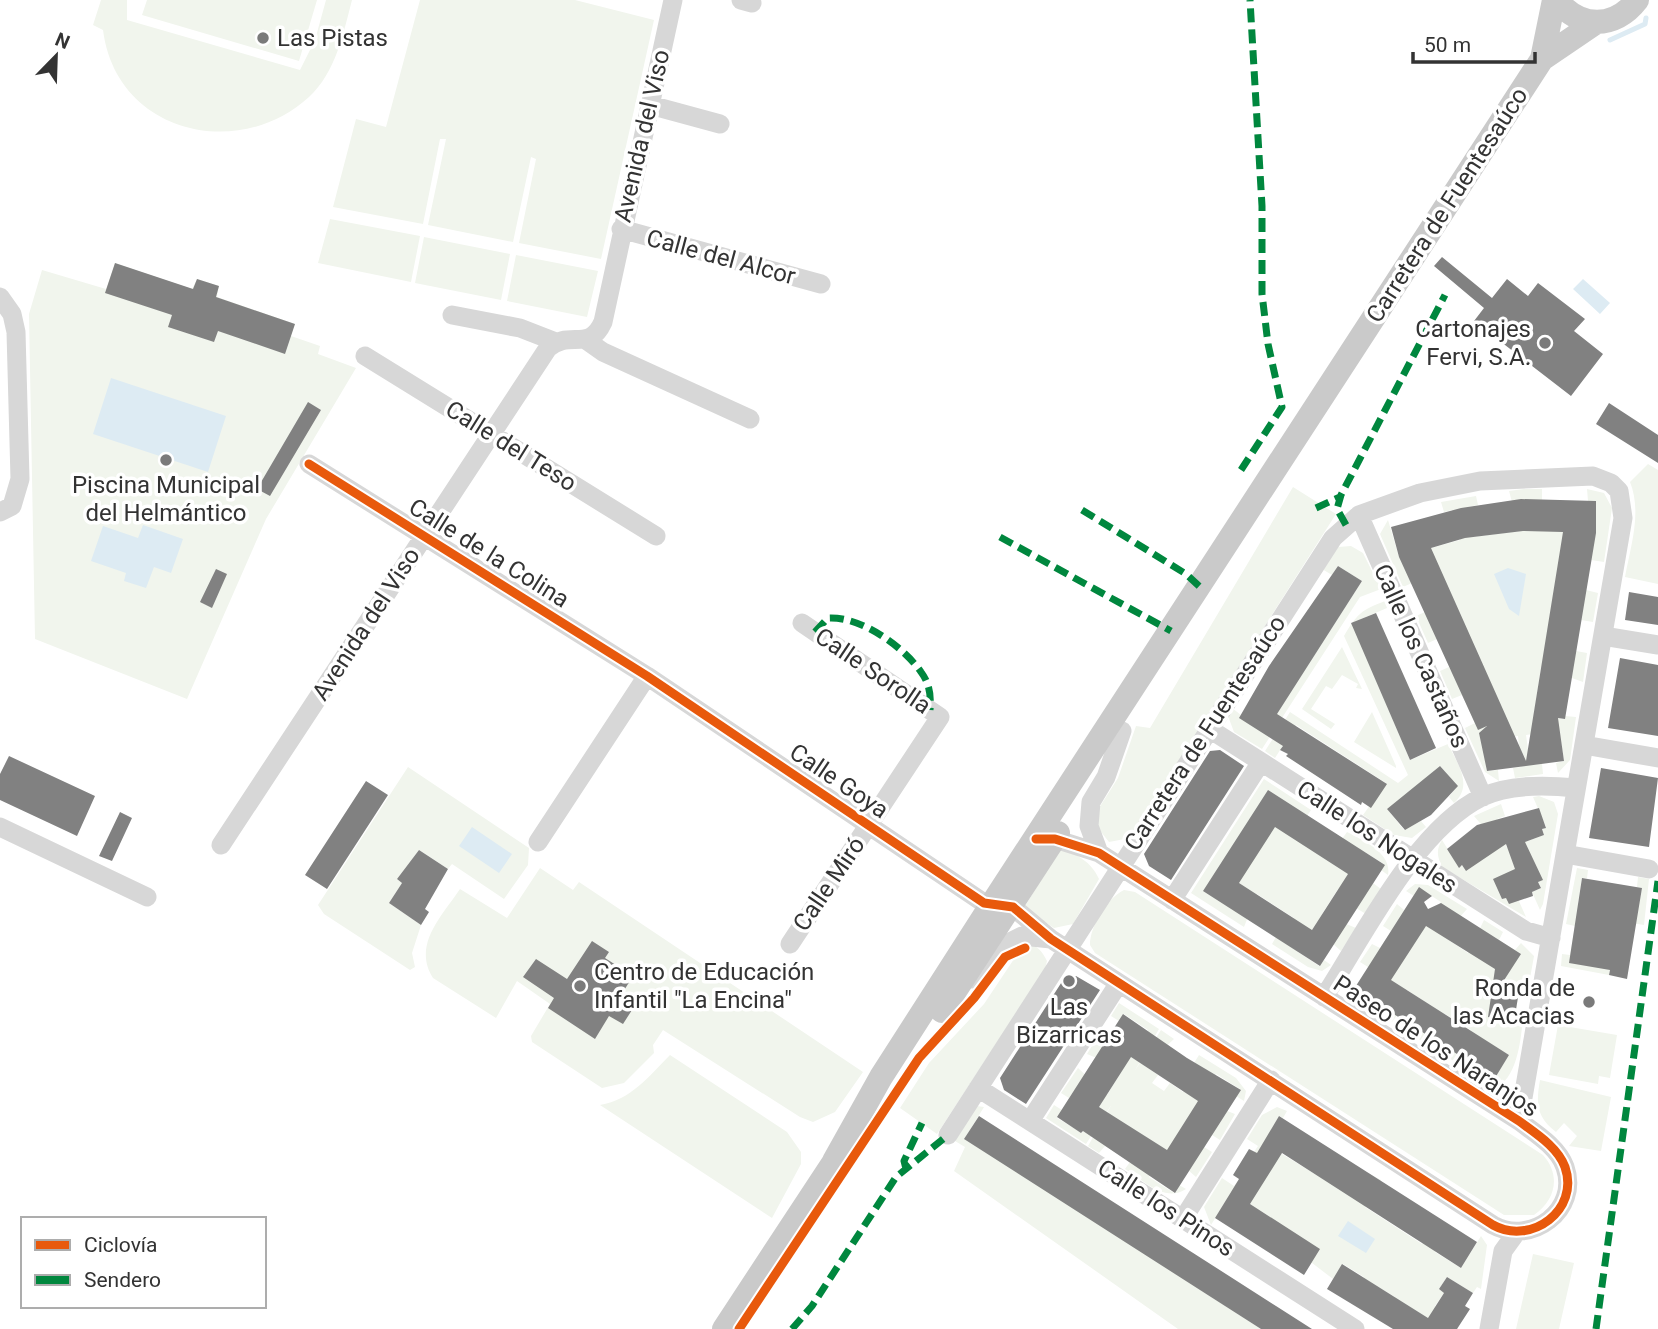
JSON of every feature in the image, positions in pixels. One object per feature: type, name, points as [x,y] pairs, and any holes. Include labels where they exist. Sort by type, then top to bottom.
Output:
[{"type":"main road","points":[[1556,0],[1578,19],[1595,23]]},
{"type":"main road","name":"Carretera de Fuentesaúco","points":[[1045,839],[1077,773],[1217,563],[1542,59],[1556,0]]},
{"type":"main road","name":"Carretera de Fuentesaúco","points":[[1542,59],[1595,23],[1621,17],[1637,0]]},
{"type":"main road","name":"Carretera de Fuentesaúco","points":[[1045,839],[1122,731],[1217,563]]},
{"type":"main road","points":[[834,1161],[881,1077],[1002,906],[1045,839]]},
{"type":"main road","points":[[724,1329],[834,1161],[979,957],[1002,906]]},
{"type":"street","name":"Avenida del Viso","points":[[586,340],[597,335],[603,322],[621,229],[673,0]]},
{"type":"street","points":[[650,106],[720,124]]},
{"type":"street","name":"Calle del Alcor","points":[[621,229],[821,284]]},
{"type":"street","points":[[0,297],[12,314],[16,332],[20,479],[12,506],[0,512]]},
{"type":"street","points":[[452,316],[520,328],[556,342],[571,338],[586,340],[603,352],[750,419]]},
{"type":"street","name":"Avenida del Viso","points":[[221,845],[548,348],[556,342]]},
{"type":"street","name":"Calle del Teso","points":[[366,356],[656,536]]},
{"type":"street","name":"Calle de la Colina","points":[[309,464],[647,676]]},
{"type":"street","points":[[1359,516],[1420,493],[1480,481],[1593,475],[1611,483],[1622,501],[1623,519],[1519,1121]]},
{"type":"street","name":"Carretera de Fuentesaúco","points":[[947,1135],[1069,950],[1318,558],[1333,538],[1359,516]]},
{"type":"street","name":"Calle los Castaños","points":[[1359,516],[1483,797]]},
{"type":"street","name":"Calle Sorolla","points":[[802,622],[940,717],[869,825]]},
{"type":"street","points":[[1603,636],[1658,645]]},
{"type":"street","points":[[538,842],[647,676]]},
{"type":"street","name":"Calle Goya","points":[[647,676],[984,903],[1002,906]]},
{"type":"street","name":"Calle los Nogales","points":[[1208,728],[1527,931],[1550,938]]},
{"type":"street","points":[[1099,853],[1089,826],[1091,802],[1106,777],[1122,731]]},
{"type":"street","points":[[1584,745],[1658,758]]},
{"type":"street","points":[[1172,900],[1261,762]]},
{"type":"street","points":[[1324,997],[1412,860],[1435,835],[1483,797],[1549,785],[1576,788]]},
{"type":"street","name":"Calle Miró","points":[[789,944],[869,825]]},
{"type":"street","points":[[0,827],[146,897]]},
{"type":"street","name":"Paseo de los Naranjos","points":[[1045,839],[1099,853],[1519,1121],[1560,1156],[1568,1185],[1563,1208],[1547,1223],[1516,1233]]},
{"type":"street","points":[[1565,854],[1649,869]]},
{"type":"street","points":[[1002,906],[1493,1225],[1516,1233],[1503,1251],[1489,1329]]},
{"type":"street","points":[[949,1002],[1004,945],[1022,936],[1051,939]]},
{"type":"street","points":[[1030,1121],[1119,983]]},
{"type":"street","points":[[1183,1219],[1271,1080]]},
{"type":"street","name":"Calle los Pinos","points":[[978,1088],[1355,1329]]},
{"type":"shaded area","points":[[101,0],[127,0],[127,20],[300,70],[315,40],[326,0],[352,0],[332,64],[309,97],[280,117],[249,128],[216,132],[184,126],[155,114],[131,93],[113,65],[103,30],[93,25]]},
{"type":"shaded area","name":"Las Pistas","points":[[147,0],[317,0],[299,61],[142,15]]},
{"type":"shaded area","points":[[420,0],[575,0],[654,20],[601,259],[519,243],[536,159],[531,157],[513,242],[428,225],[446,139],[440,139],[423,224],[333,207],[356,119],[386,127]]},
{"type":"shaded area","points":[[330,219],[420,236],[411,282],[318,263]]},
{"type":"shaded area","points":[[424,237],[510,254],[501,300],[415,283]]},
{"type":"shaded area","points":[[516,255],[598,271],[587,317],[507,301]]},
{"type":"shaded area","name":"Piscina Municipal del Helmántico","points":[[115,263],[192,289],[197,279],[219,286],[217,297],[295,324],[291,336],[320,346],[318,354],[356,368],[266,519],[187,699],[35,639],[29,314],[42,270],[106,289]]},
{"type":"shaded area","points":[[1583,279],[1610,303],[1600,314],[1573,289]]},
{"type":"shaded area","points":[[111,378],[226,416],[208,472],[93,434]]},
{"type":"shaded area","points":[[1648,464],[1658,470],[1658,584],[1625,577],[1635,517],[1630,482]]},
{"type":"shaded area","points":[[1293,487],[1336,514],[1130,838],[1109,842],[1098,828],[1099,808],[1118,778],[1136,726],[1150,728]]},
{"type":"shaded area","points":[[1524,489],[1542,489],[1542,500],[1596,532],[1596,501],[1588,501],[1587,489],[1604,493],[1612,508],[1604,562],[1591,560],[1586,590],[1598,593],[1593,622],[1581,620],[1576,651],[1587,653],[1583,682],[1541,667],[1534,714],[1564,719],[1565,716],[1576,717],[1570,760],[1558,773],[1556,763],[1564,761],[1559,730],[1526,735],[1530,765],[1542,764],[1543,774],[1515,778],[1513,768],[1521,767],[1518,736],[1483,740],[1487,771],[1498,770],[1499,781],[1485,772],[1465,728],[1475,723],[1462,695],[1452,699],[1440,671],[1449,667],[1453,674],[1437,639],[1428,643],[1416,616],[1425,612],[1412,583],[1403,587],[1380,534],[1388,520],[1399,557],[1460,540],[1452,510],[1444,512],[1441,502],[1476,496],[1478,505],[1468,507],[1472,537],[1520,531],[1509,491]]},
{"type":"shaded area","points":[[143,525],[183,539],[171,573],[154,567],[146,588],[124,581],[126,573],[91,561],[103,526],[138,538]]},
{"type":"shaded area","points":[[1351,546],[1363,553],[1381,589],[1360,597],[1262,749],[1234,732],[1228,716],[1232,708],[1241,715],[1240,718],[1264,733],[1362,581],[1338,566],[1332,575],[1322,569],[1338,547]]},
{"type":"shaded area","points":[[1508,568],[1526,574],[1519,616],[1509,609],[1494,574]]},
{"type":"shaded area","points":[[1385,601],[1387,608],[1352,623],[1365,610]]},
{"type":"shaded area","points":[[1352,623],[1410,760],[1448,744],[1462,774],[1463,789],[1454,803],[1449,797],[1457,786],[1440,766],[1388,810],[1404,830],[1421,821],[1426,827],[1412,838],[1394,835],[1363,815],[1386,783],[1296,725],[1275,758],[1265,751],[1290,712],[1398,783],[1408,775],[1344,636]]},
{"type":"shaded area","points":[[1342,647],[1362,689],[1356,688],[1358,684],[1342,675],[1332,689],[1326,686],[1311,709],[1335,724],[1331,729],[1302,709]]},
{"type":"shaded area","points":[[1372,712],[1396,766],[1396,768],[1354,742]]},
{"type":"shaded area","points":[[408,767],[529,848],[528,865],[504,899],[452,864],[448,869],[419,850],[397,879],[402,883],[389,903],[421,925],[412,953],[415,967],[410,970],[324,914],[318,905]]},
{"type":"shaded area","points":[[1264,779],[1311,810],[1293,838],[1342,839],[1347,832],[1375,849],[1386,860],[1388,875],[1381,870],[1384,864],[1363,851],[1347,876],[1373,883],[1381,889],[1366,914],[1356,908],[1360,903],[1338,889],[1322,914],[1356,928],[1341,951],[1314,927],[1298,952],[1319,966],[1324,960],[1331,965],[1322,971],[1308,967],[1272,944],[1276,937],[1280,939],[1294,918],[1257,894],[1244,927],[1191,893]]},
{"type":"shaded area","points":[[1539,796],[1554,802],[1558,814],[1540,910],[1532,892],[1541,888],[1538,882],[1506,898],[1518,899],[1526,917],[1442,867],[1438,850],[1442,840],[1459,867],[1500,847],[1474,816],[1501,804],[1505,816],[1497,819],[1507,848],[1544,835],[1542,829],[1546,827],[1533,797]]},
{"type":"shaded area","points":[[472,827],[512,854],[499,873],[459,846]]},
{"type":"shaded area","points":[[1061,847],[1088,863],[1099,879],[1073,924],[1054,928],[1024,908]]},
{"type":"shaded area","points":[[540,868],[573,890],[579,882],[863,1072],[835,1112],[813,1122],[800,1117],[663,1030],[653,1045],[654,1053],[624,1083],[602,1088],[532,1042],[531,1036],[550,1004],[517,981],[496,1018],[433,978],[427,966],[428,942],[438,920],[460,889],[507,918]]},
{"type":"shaded area","points":[[1577,868],[1588,870],[1587,878],[1582,878],[1578,903],[1637,913],[1642,888],[1637,887],[1638,877],[1649,879],[1644,925],[1618,921],[1609,975],[1561,966],[1562,954],[1570,955],[1575,926],[1566,924]]},
{"type":"shaded area","points":[[1415,884],[1428,885],[1467,909],[1443,936],[1468,953],[1484,920],[1503,932],[1499,940],[1515,950],[1521,943],[1534,956],[1527,995],[1518,995],[1515,1016],[1523,1017],[1517,1055],[1510,1074],[1498,1087],[1486,1082],[1490,1075],[1495,1077],[1509,1055],[1483,1039],[1468,1070],[1449,1058],[1471,1030],[1445,1014],[1429,1046],[1410,1033],[1433,1007],[1407,990],[1393,1012],[1397,1015],[1392,1022],[1349,994],[1349,979],[1357,985],[1354,989],[1376,1003],[1368,967],[1360,962],[1372,944],[1380,948],[1378,951],[1395,926],[1391,931],[1383,926],[1397,904],[1424,927],[1441,902],[1419,888],[1414,896],[1406,891]]},
{"type":"shaded area","points":[[1124,890],[1135,892],[1543,1155],[1549,1163],[1554,1179],[1554,1187],[1547,1202],[1534,1215],[1504,1215],[1095,953],[1090,945],[1096,921],[1112,899]]},
{"type":"shaded area","points":[[1024,944],[1032,945],[1041,951],[1047,961],[1045,969],[937,1134],[900,1108],[929,1063],[984,1004]]},
{"type":"shaded area","points":[[1119,1003],[1159,1029],[1134,1072],[1161,1030],[1174,1039],[1145,1066],[1158,1075],[1152,1083],[1164,1091],[1170,1083],[1183,1092],[1199,1067],[1194,1063],[1199,1055],[1236,1078],[1246,1091],[1244,1101],[1236,1096],[1240,1089],[1216,1074],[1199,1100],[1235,1114],[1220,1140],[1212,1135],[1204,1147],[1212,1152],[1196,1177],[1166,1151],[1149,1177],[1174,1193],[1162,1192],[1147,1184],[1125,1169],[1130,1162],[1105,1146],[1099,1153],[1088,1146],[1112,1104],[1086,1144],[1046,1118],[1054,1105],[1062,1110],[1057,1118],[1082,1133],[1098,1107],[1074,1091],[1069,1098],[1061,1093],[1078,1068],[1107,1095],[1123,1069],[1087,1054],[1103,1028],[1140,1043],[1148,1030],[1124,1014],[1119,1021],[1111,1016]]},
{"type":"shaded area","points":[[1558,1025],[1617,1035],[1610,1078],[1599,1076],[1598,1084],[1549,1075]]},
{"type":"shaded area","points":[[670,1055],[787,1132],[801,1152],[801,1164],[772,1218],[600,1105],[630,1093]]},
{"type":"shaded area","points":[[1540,1080],[1611,1097],[1601,1151],[1569,1146],[1577,1136],[1564,1123],[1556,1132],[1544,1121],[1538,1103]]},
{"type":"shaded area","points":[[977,1106],[984,1107],[965,1138],[1261,1329],[1178,1329],[954,1171],[965,1147],[955,1141]]},
{"type":"shaded area","points":[[1277,1107],[1287,1111],[1283,1118],[1279,1116],[1264,1143],[1353,1197],[1368,1173],[1381,1180],[1365,1207],[1422,1244],[1439,1218],[1450,1226],[1435,1252],[1461,1268],[1481,1236],[1487,1245],[1481,1289],[1477,1287],[1473,1293],[1447,1277],[1439,1289],[1444,1293],[1435,1306],[1458,1329],[1444,1329],[1391,1305],[1395,1297],[1378,1287],[1360,1285],[1364,1277],[1343,1264],[1333,1279],[1248,1214],[1253,1206],[1231,1192],[1211,1225],[1204,1207],[1222,1178],[1234,1186],[1239,1179],[1257,1191],[1254,1152],[1258,1146],[1247,1139],[1262,1115]]},
{"type":"shaded area","points":[[1179,1185],[1186,1189],[1178,1193],[1174,1193]]},
{"type":"shaded area","points":[[1348,1221],[1375,1239],[1366,1253],[1338,1236]]},
{"type":"shaded area","points":[[1533,1254],[1574,1263],[1559,1329],[1516,1329]]},
{"type":"building","name":"Cartonajes Fervi, S.A.","points":[[1442,257],[1492,298],[1507,279],[1528,296],[1538,283],[1585,319],[1574,331],[1603,354],[1571,396],[1474,321],[1484,308],[1434,266]]},
{"type":"building","points":[[115,263],[193,289],[197,279],[219,286],[216,297],[295,324],[285,354],[218,331],[214,342],[168,327],[172,315],[105,293]]},
{"type":"building","points":[[308,402],[321,410],[270,496],[257,489]]},
{"type":"building","points":[[1609,403],[1658,435],[1658,463],[1596,424]]},
{"type":"building","points":[[1521,499],[1596,501],[1596,533],[1565,719],[1558,718],[1564,761],[1487,771],[1479,733],[1487,726],[1478,730],[1399,557],[1391,527],[1461,508]],"holes":[[[1523,531],[1563,532],[1526,761],[1431,548],[1465,538]]]},
{"type":"building","points":[[1338,566],[1362,581],[1277,714],[1387,784],[1371,808],[1362,802],[1361,805],[1286,756],[1288,754],[1280,750],[1283,746],[1239,718],[1269,666]]},
{"type":"building","points":[[216,569],[227,574],[212,608],[200,602]]},
{"type":"building","points":[[1629,592],[1658,597],[1658,625],[1625,620]]},
{"type":"building","points":[[1376,613],[1436,748],[1410,760],[1351,623]]},
{"type":"building","points":[[1620,658],[1658,665],[1658,736],[1608,728]]},
{"type":"building","points":[[1220,750],[1244,766],[1171,880],[1149,866],[1144,854],[1210,751]]},
{"type":"building","points":[[9,756],[95,796],[77,836],[0,800],[0,774]]},
{"type":"building","points":[[1440,766],[1458,786],[1431,815],[1405,830],[1387,809]]},
{"type":"building","points":[[1601,768],[1658,778],[1649,847],[1589,838]]},
{"type":"building","points":[[366,781],[388,795],[327,889],[305,875]]},
{"type":"building","points":[[1268,790],[1385,865],[1320,966],[1203,891]],"holes":[[[1275,827],[1348,874],[1312,930],[1239,883]]]},
{"type":"building","points":[[1539,808],[1546,828],[1542,829],[1544,835],[1525,842],[1543,880],[1538,882],[1541,888],[1532,892],[1533,896],[1509,904],[1506,898],[1502,899],[1493,879],[1515,869],[1506,844],[1466,871],[1462,865],[1459,868],[1447,849],[1477,825]]},
{"type":"building","points":[[120,812],[132,818],[112,861],[99,856]]},
{"type":"building","points":[[419,850],[448,869],[425,909],[429,912],[421,925],[389,903],[402,883],[397,879]]},
{"type":"building","points":[[1582,878],[1642,888],[1627,979],[1609,975],[1610,970],[1569,963]]},
{"type":"building","points":[[1419,887],[1432,896],[1424,902],[1428,909],[1441,903],[1521,954],[1499,988],[1519,991],[1514,1022],[1488,1017],[1495,969],[1426,926],[1391,980],[1509,1055],[1495,1078],[1354,989]]},
{"type":"building","name":"Centro de Educación Infantil \"La Encina\"","points":[[592,941],[609,952],[605,958],[633,976],[618,1000],[632,1010],[623,1024],[609,1016],[595,1039],[548,1008],[554,998],[523,977],[536,959],[567,979]]},
{"type":"building","points":[[1076,976],[1100,990],[1026,1104],[1004,1090],[1000,1078],[1065,977]]},
{"type":"building","points":[[1123,1014],[1187,1058],[1241,1090],[1175,1193],[1083,1131],[1081,1133],[1057,1117]],"holes":[[[1131,1057],[1198,1101],[1167,1150],[1099,1107]]]},
{"type":"building","points":[[979,1116],[1312,1329],[1261,1329],[1225,1306],[964,1139]]},
{"type":"building","points":[[1279,1116],[1477,1242],[1461,1268],[1282,1153],[1250,1204],[1320,1249],[1304,1275],[1215,1218],[1239,1179],[1233,1175],[1249,1149],[1257,1153]]},
{"type":"building","points":[[1342,1264],[1428,1318],[1444,1293],[1439,1289],[1447,1277],[1473,1293],[1465,1306],[1470,1309],[1457,1329],[1393,1329],[1327,1289]]},
{"type":"waterway","points":[[1610,40],[1645,24],[1646,18]]},
{"type":"marked path","points":[[1241,470],[1282,407],[1268,344],[1262,294],[1262,206],[1250,0]]},
{"type":"marked path","points":[[1346,525],[1337,509],[1341,495],[1445,295]]},
{"type":"marked path","points":[[1316,508],[1340,497]]},
{"type":"marked path","points":[[1082,510],[1186,574],[1200,587]]},
{"type":"marked path","points":[[1000,537],[1171,631]]},
{"type":"marked path","points":[[815,632],[828,618],[854,622],[880,634],[903,652],[924,677],[929,690],[930,710]]},
{"type":"marked path","points":[[1596,1329],[1658,881]]},
{"type":"marked path","points":[[906,1169],[904,1161],[922,1123]]},
{"type":"marked path","points":[[792,1329],[812,1306],[896,1177],[948,1135]]},
{"type":"cycle path","points":[[309,464],[647,676],[984,903],[1013,907],[1051,939],[1493,1225],[1522,1231],[1549,1220],[1559,1210],[1568,1183],[1562,1160],[1552,1147],[1519,1121],[1099,853],[1055,839],[1036,839]]},
{"type":"cycle path","points":[[739,1329],[919,1058],[974,998],[1005,957],[1025,948]]},
{"type":"place","name":"Las Pistas","points":[[263,38]]},
{"type":"place","name":"Cartonajes Fervi, S.A.","points":[[1545,343]]},
{"type":"place","name":"Piscina Municipal del Helmántico","points":[[166,460]]},
{"type":"place","name":"Las Bizarricas","points":[[1069,981]]},
{"type":"place","name":"Centro de Educación Infantil \"La Encina\"","points":[[580,986]]},
{"type":"place","name":"Ronda de las Acacias","points":[[1589,1002]]}]
